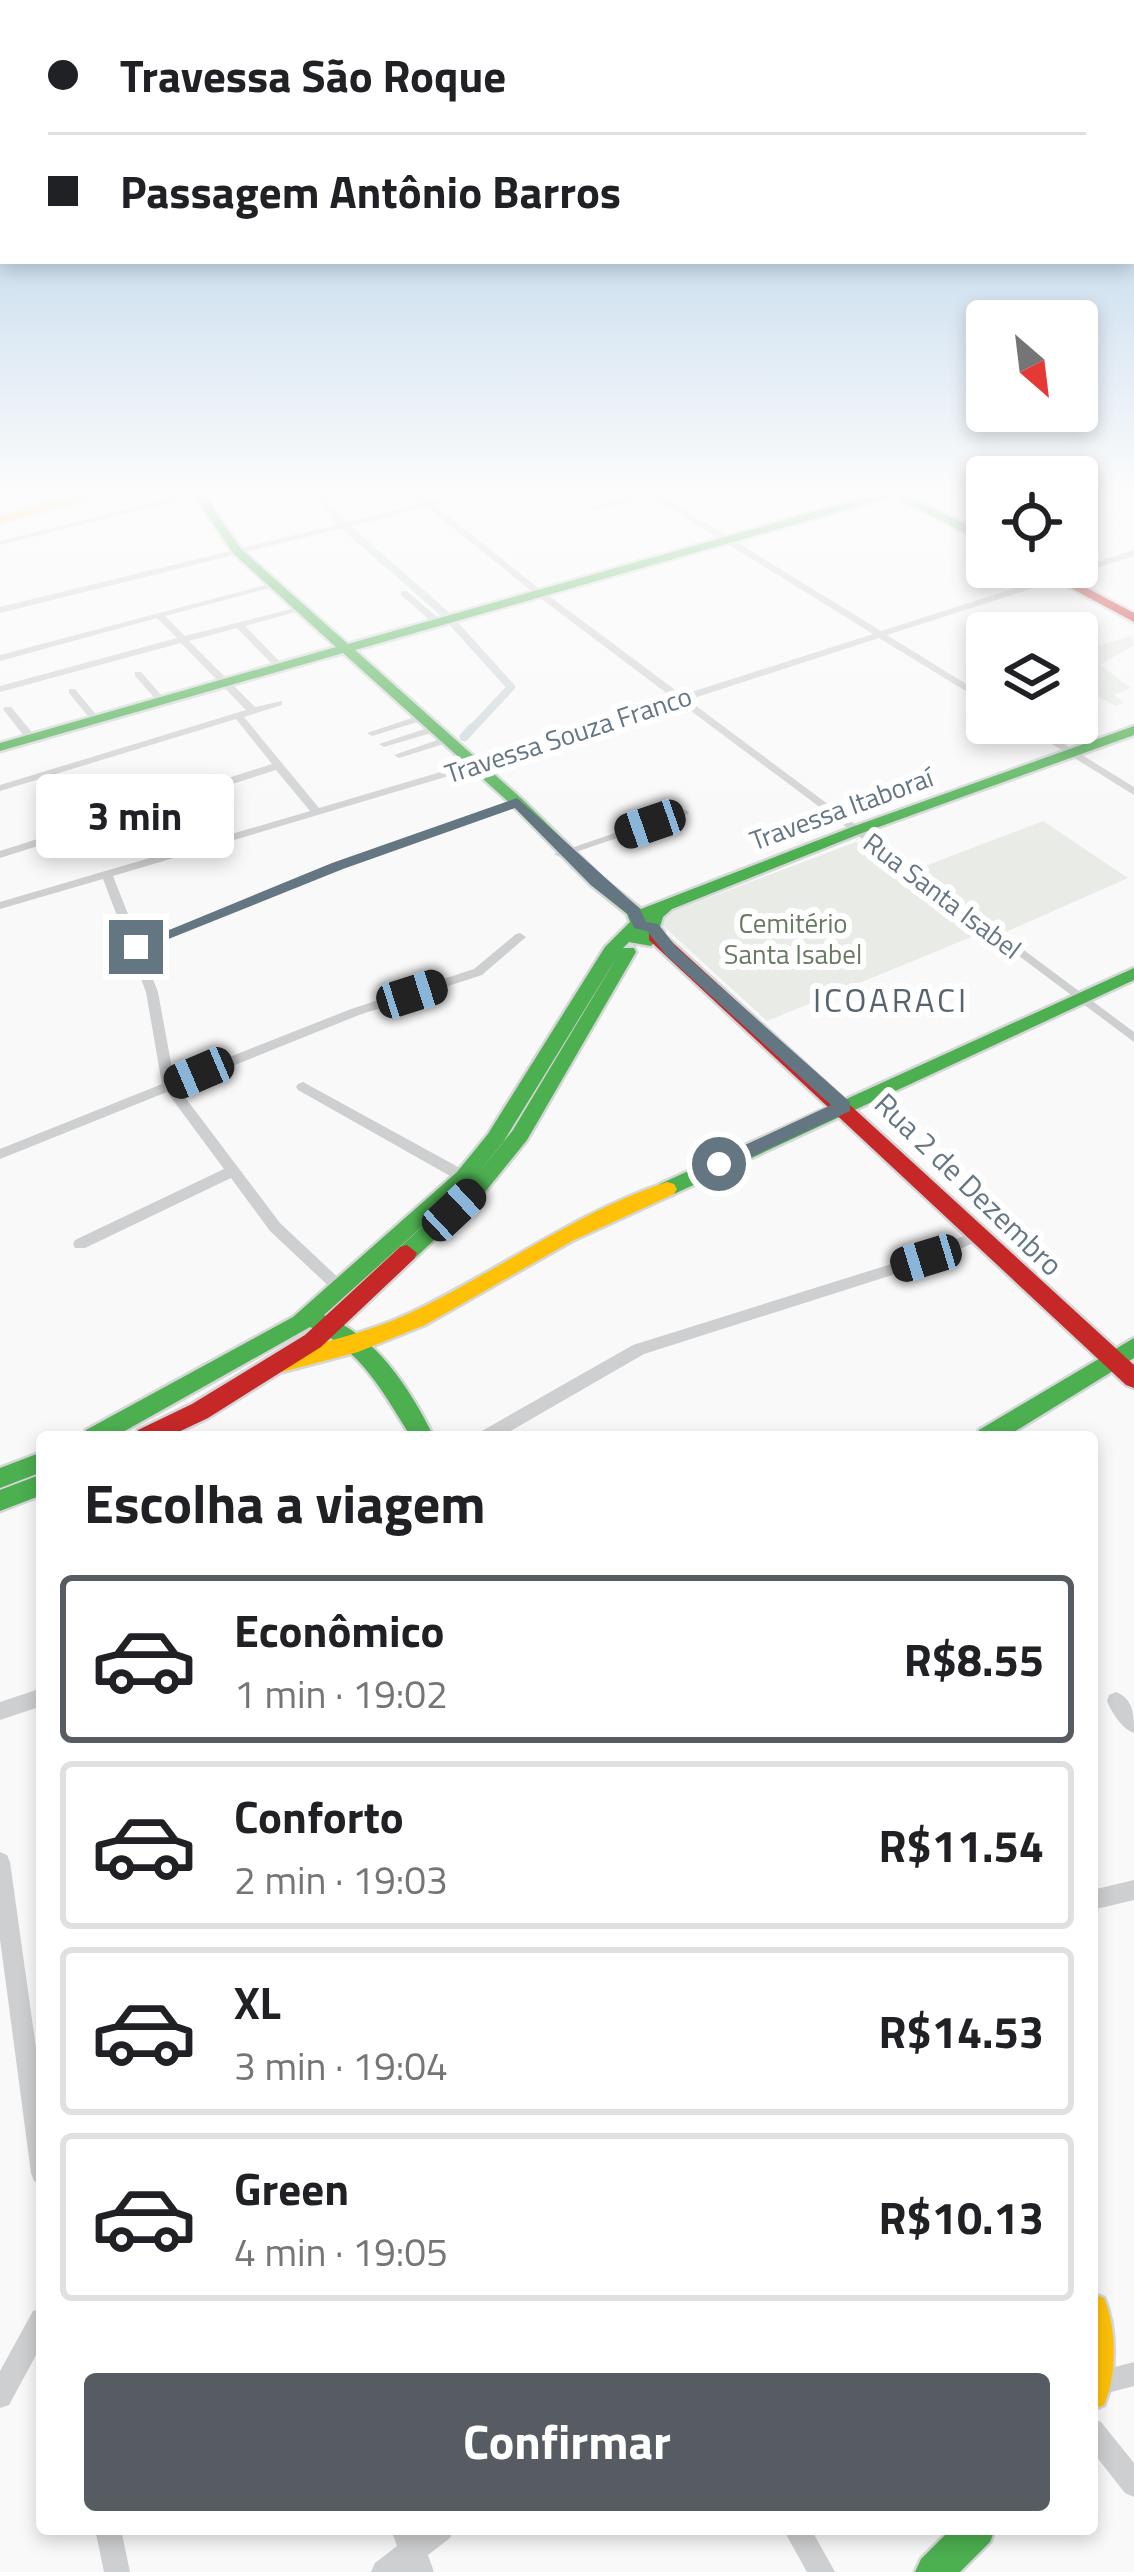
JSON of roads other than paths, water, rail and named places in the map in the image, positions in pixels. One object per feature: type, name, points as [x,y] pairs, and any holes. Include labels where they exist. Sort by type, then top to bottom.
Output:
[{"type":"main road","name":"Rua 2 de Dezembro","points":[[301,609],[506,796],[643,936],[844,1106],[1134,1378]]},
{"type":"main road","points":[[0,747],[478,609]]},
{"type":"main road","name":"Travessa Itaboraí","points":[[643,936],[668,904],[1134,730]]},
{"type":"main road","points":[[106,1431],[301,1323],[464,1177],[495,1139],[597,968],[643,936]]},
{"type":"main road","points":[[168,1399],[182,1430],[281,1364],[332,1324],[499,1165],[643,936]]},
{"type":"main road","points":[[281,1364],[358,1343],[446,1304],[565,1236],[1134,973]]},
{"type":"main road","points":[[301,1323],[332,1324],[358,1343],[419,1431]]},
{"type":"main road","points":[[997,1431],[1134,1347]]},
{"type":"main road","points":[[8,1486],[36,1466]]},
{"type":"main road","points":[[934,2572],[971,2535]]},
{"type":"street","points":[[0,658],[181,609]]},
{"type":"street","points":[[0,689],[296,609]]},
{"type":"street","points":[[428,609],[443,619]]},
{"type":"street","name":"Rua Santa Isabel","points":[[561,609],[1134,1038]]},
{"type":"street","points":[[838,609],[966,688]]},
{"type":"street","name":"Travessa Souza Franco","points":[[0,906],[317,813],[946,609]]},
{"type":"street","points":[[159,615],[253,711]]},
{"type":"street","points":[[238,625],[280,666]]},
{"type":"street","points":[[138,674],[161,700]]},
{"type":"street","points":[[72,691],[95,719]]},
{"type":"street","points":[[0,788],[279,703]]},
{"type":"street","points":[[8,709],[31,738]]},
{"type":"street","points":[[238,716],[317,813]]},
{"type":"street","points":[[372,733],[434,729]]},
{"type":"street","points":[[384,744],[434,729]]},
{"type":"street","points":[[399,755],[434,729]]},
{"type":"street","points":[[1057,744],[1134,792]]},
{"type":"street","points":[[0,855],[280,765]]},
{"type":"street","points":[[136,947],[506,796]]},
{"type":"street","points":[[563,853],[684,812]]},
{"type":"street","points":[[107,875],[152,992],[169,1086],[301,1254],[341,1289]]},
{"type":"street","points":[[0,1154],[355,1012],[478,972],[520,937]]},
{"type":"street","points":[[303,1087],[464,1177]]},
{"type":"street","points":[[80,1244],[232,1172]]},
{"type":"street","points":[[496,1431],[639,1349],[926,1258],[977,1235]]},
{"type":"street","points":[[0,1711],[36,1699]]},
{"type":"street","points":[[1116,1701],[1134,1724]]},
{"type":"street","points":[[0,1862],[36,2129]]},
{"type":"street","points":[[1098,1899],[1134,1890]]},
{"type":"street","points":[[0,2396],[36,2331]]},
{"type":"street","points":[[1098,2386],[1134,2374]]},
{"type":"street","points":[[1098,2440],[1134,2485]]},
{"type":"street","points":[[109,2535],[117,2572]]},
{"type":"street","points":[[800,2535],[822,2572]]},
{"type":"street","points":[[384,2572],[413,2550]]},
{"type":"waterway","points":[[439,609],[511,687],[470,731]]},
{"type":"waterway","points":[[464,737],[472,728]]},
{"type":"district","name":"ICOARACI","points":[[891,1000]]},
{"type":"park label","name":"Cemitério Santa Isabel","points":[[793,938]]}]
